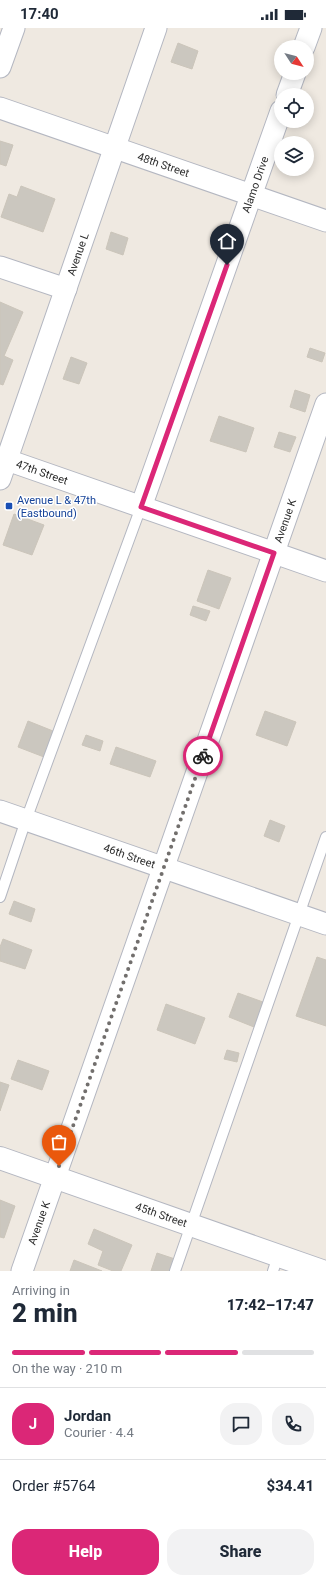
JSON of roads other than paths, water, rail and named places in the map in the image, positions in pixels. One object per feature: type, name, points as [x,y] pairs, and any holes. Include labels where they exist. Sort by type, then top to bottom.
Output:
[{"type":"main road","name":"45th Street","points":[[0,1158],[191,1225],[276,1263],[322,1271]]},
{"type":"street","points":[[0,68],[14,28]]},
{"type":"street","name":"Avenue L","points":[[3,470],[156,28]]},
{"type":"street","points":[[307,40],[311,28]]},
{"type":"street","name":"48th Street","points":[[0,108],[326,222]]},
{"type":"street","name":"Alamo Drive","points":[[141,507],[275,128]]},
{"type":"street","points":[[0,267],[66,289]]},
{"type":"street","name":"Avenue K","points":[[22,1271],[326,404]]},
{"type":"street","name":"47th Street","points":[[3,470],[141,507],[326,571]]},
{"type":"street","name":"46th Street","points":[[0,811],[326,924]]},
{"type":"lane","points":[[0,897],[26,820],[141,507]]},
{"type":"lane","points":[[174,1271],[326,837]]},
{"type":"place","name":"Avenue L & 47th (Eastbound)","points":[[9,506]]}]
